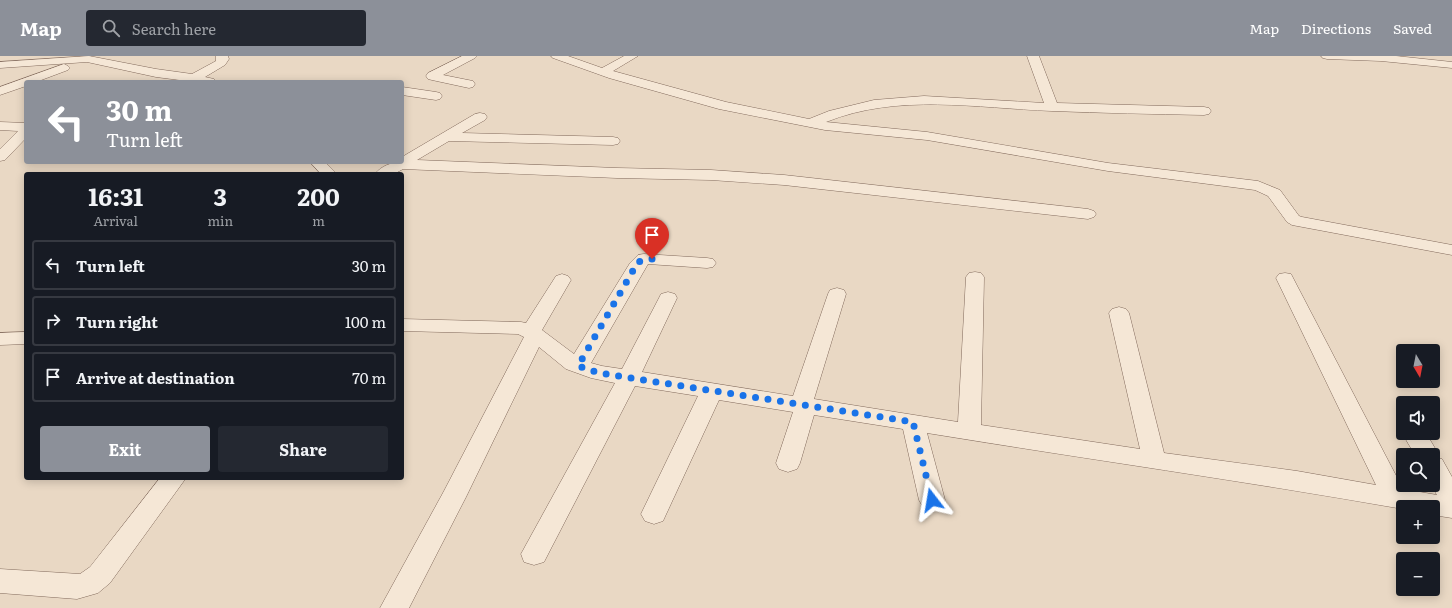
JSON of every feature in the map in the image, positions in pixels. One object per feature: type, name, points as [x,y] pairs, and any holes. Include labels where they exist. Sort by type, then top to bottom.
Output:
[{"type":"street","points":[[194,78],[221,63],[223,59],[222,56]]},
{"type":"street","points":[[469,84],[432,76],[471,56]]},
{"type":"street","points":[[557,56],[602,72],[724,106],[834,128],[928,136],[1108,167],[1258,186],[1274,193],[1293,219],[1298,221],[1452,250]]},
{"type":"street","points":[[602,72],[632,56]]},
{"type":"street","points":[[1033,56],[1052,107]]},
{"type":"street","points":[[1327,56],[1381,58],[1452,65]]},
{"type":"street","points":[[31,80],[93,58]]},
{"type":"street","points":[[0,65],[93,58],[156,73],[202,80]]},
{"type":"street","points":[[0,91],[24,82]]},
{"type":"street","points":[[404,91],[436,96]]},
{"type":"street","points":[[811,123],[834,114],[867,106],[903,102],[945,101],[1052,107],[1204,111]]},
{"type":"street","points":[[404,162],[480,116]]},
{"type":"street","points":[[0,126],[24,129]]},
{"type":"street","points":[[0,157],[24,131]]},
{"type":"street","points":[[446,137],[613,141]]},
{"type":"street","points":[[319,164],[327,172]]},
{"type":"street","points":[[386,172],[400,164],[705,175],[784,180],[1088,214]]},
{"type":"street","points":[[578,366],[638,262],[652,259],[706,263]]},
{"type":"street","points":[[969,432],[975,277]]},
{"type":"street","points":[[1284,278],[1395,498]]},
{"type":"street","points":[[394,608],[453,497],[533,333],[562,280]]},
{"type":"street","points":[[788,463],[803,405],[837,294]]},
{"type":"street","points":[[534,554],[668,298]]},
{"type":"street","points":[[1119,313],[1154,460]]},
{"type":"street","points":[[404,325],[521,328],[533,333],[572,364],[599,373],[969,432],[1297,481],[1452,508]]},
{"type":"street","points":[[0,339],[24,338]]},
{"type":"street","points":[[654,514],[712,390]]},
{"type":"street","points":[[913,422],[932,500]]},
{"type":"street","points":[[1440,478],[1452,499]]},
{"type":"street","points":[[0,581],[77,587],[88,584],[100,575],[172,480]]},
{"type":"route","points":[[652,259],[638,262],[578,366],[599,373],[913,422],[932,500]]}]
